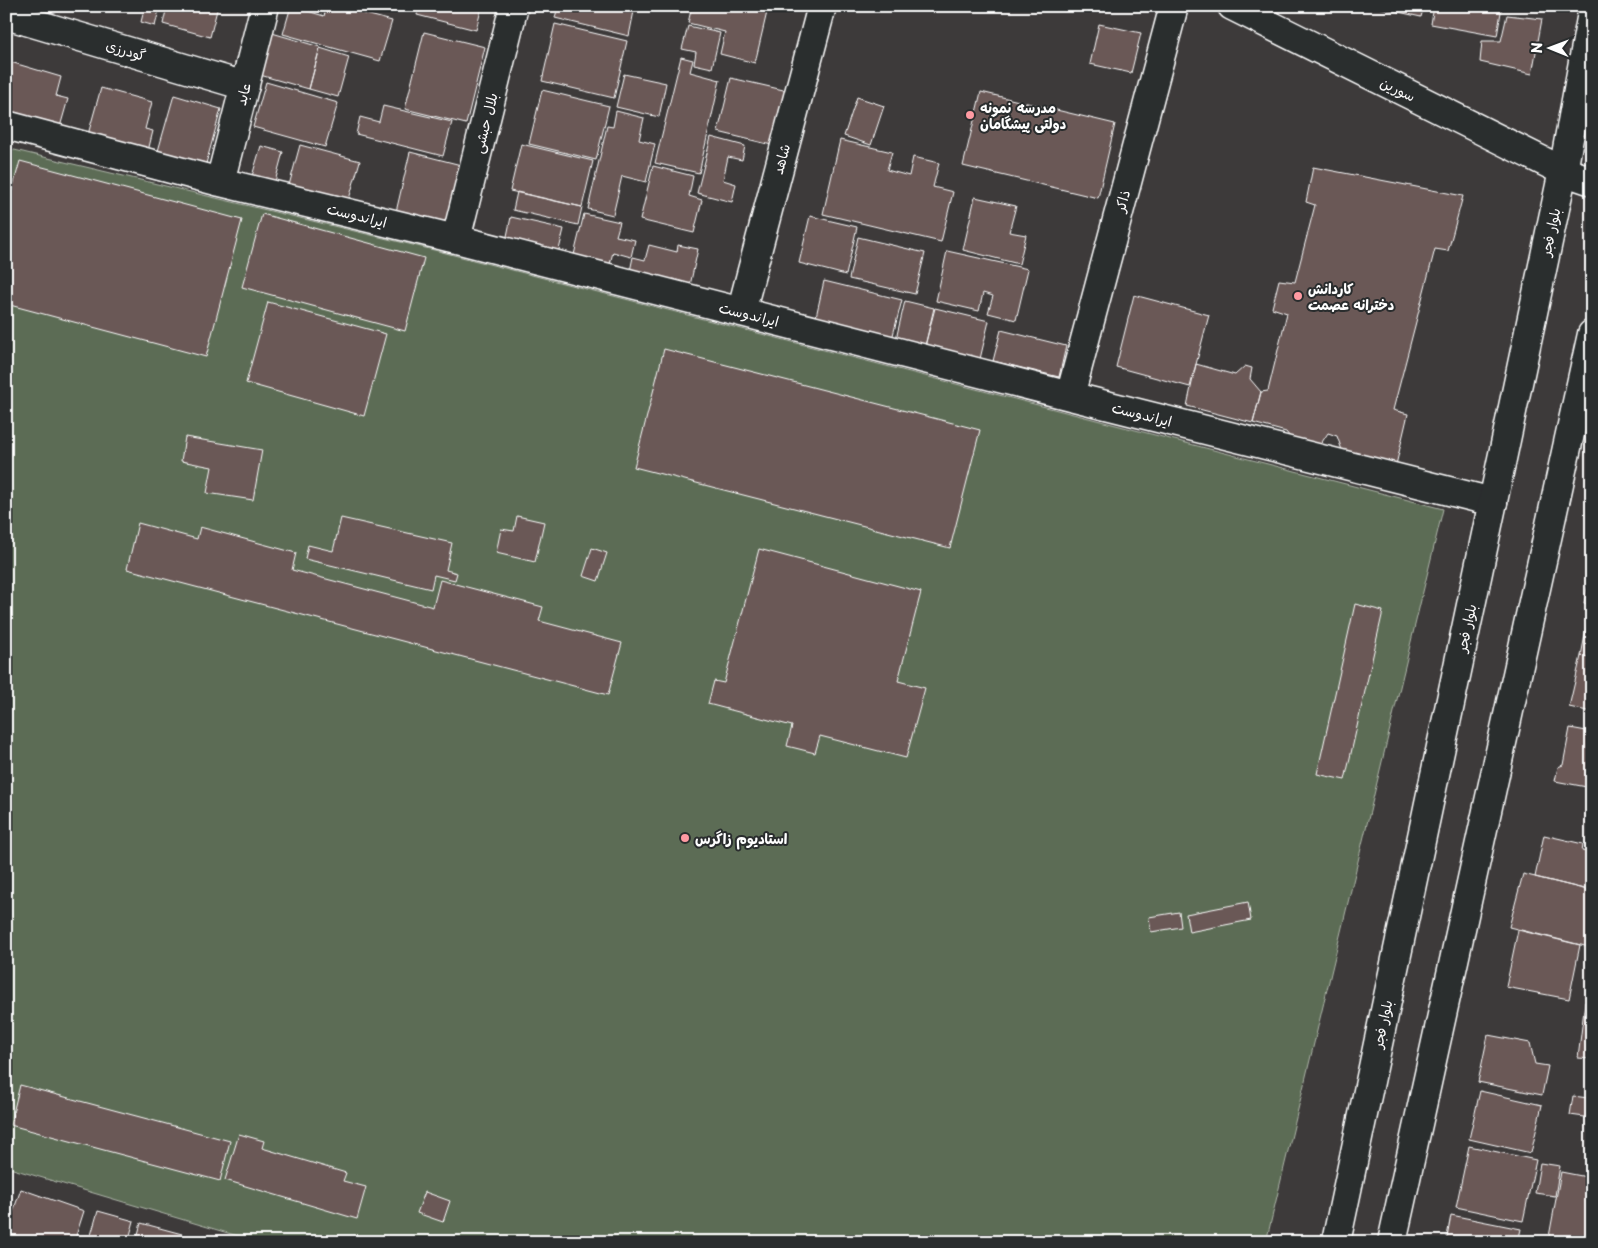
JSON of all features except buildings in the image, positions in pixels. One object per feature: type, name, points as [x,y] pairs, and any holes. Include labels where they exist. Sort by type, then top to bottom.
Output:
[{"type":"street","name":"عابد","points":[[220,182],[265,6]]},
{"type":"street","name":"بلال حبشی","points":[[456,239],[514,6]]},
{"type":"street","name":"شاهد","points":[[741,312],[822,6]]},
{"type":"street","name":"ذاکر","points":[[1070,396],[1174,6]]},
{"type":"street","name":"سورین","points":[[1232,6],[1563,171],[1592,181]]},
{"type":"street","name":"گودرزی","points":[[10,12],[245,86]]},
{"type":"street","name":"بلوار فجر","points":[[1336,1242],[1563,171],[1592,13]]},
{"type":"street","name":"ایراندوست","points":[[6,125],[220,182],[456,239],[1493,502]]},
{"type":"street","points":[[1392,1242],[1591,340]]},
{"type":"green space","name":"استادیوم زاگرس","points":[[6,148],[438,251],[1443,509],[1266,1242],[258,1242],[6,1167]]},
{"type":"place","name":"مدرسه نمونه دولتی پیشگامان","points":[[970,115]]},
{"type":"place","name":"کاردانش دخترانه عصمت","points":[[1298,296]]},
{"type":"place","name":"استادیوم زاگرس","points":[[685,838]]}]
